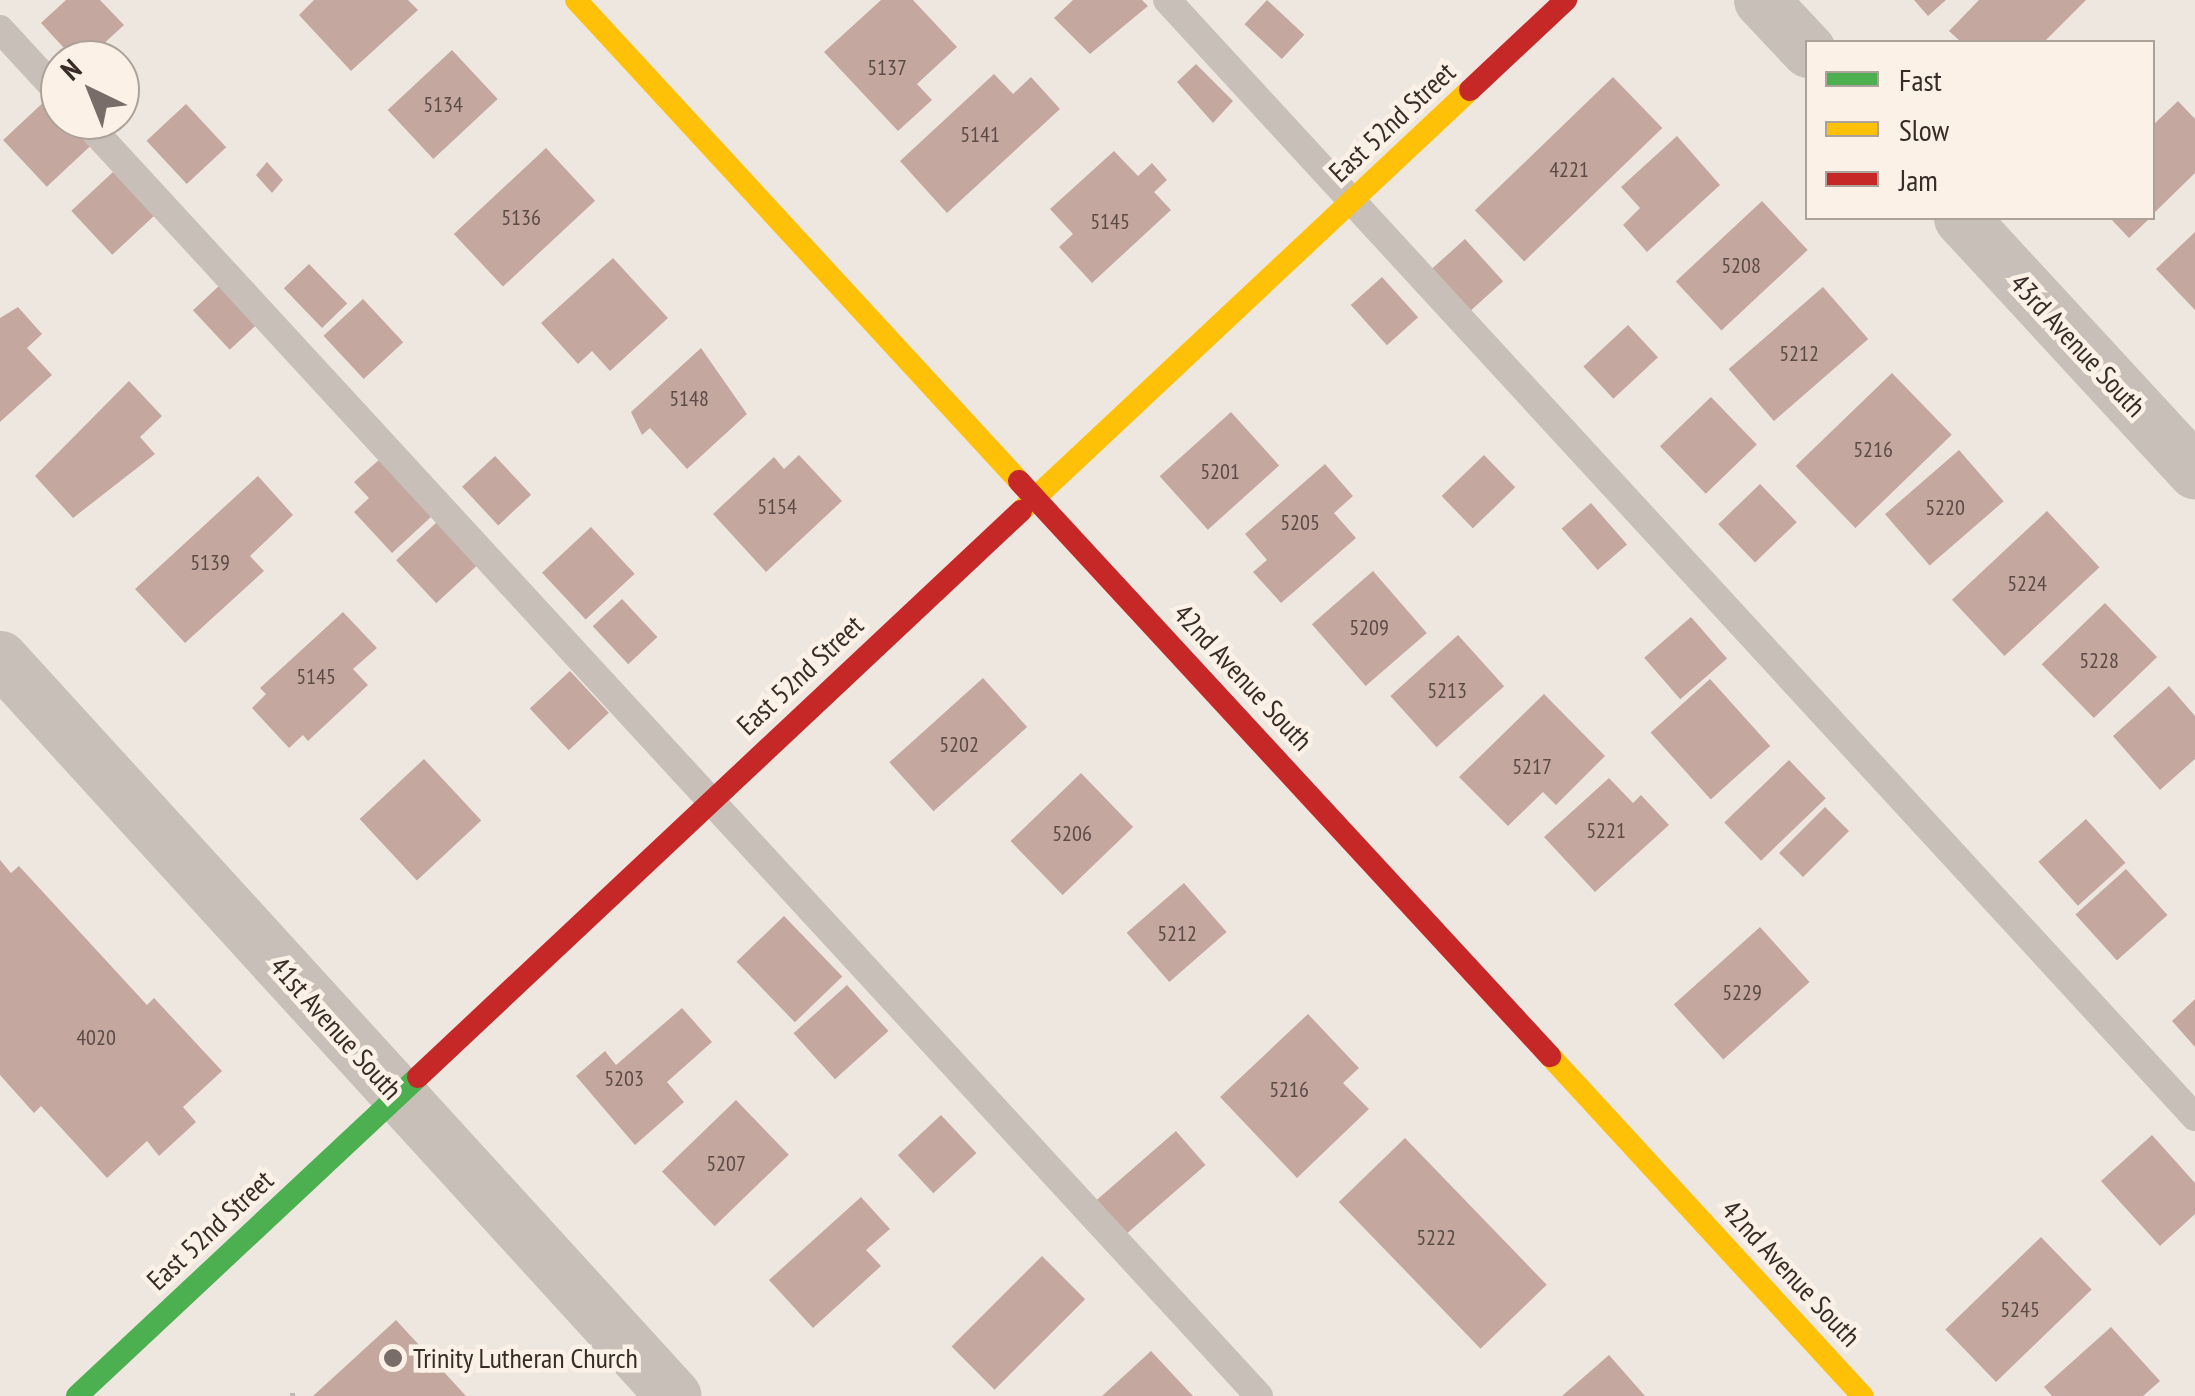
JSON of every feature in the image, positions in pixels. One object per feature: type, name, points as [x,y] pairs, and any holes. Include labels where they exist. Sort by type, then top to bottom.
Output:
[{"type":"street","name":"42nd Avenue South","points":[[576,0],[1863,1396]]},
{"type":"street","name":"East 52nd Street","points":[[78,1396],[1566,0]]},
{"type":"street","points":[[1761,0],[1805,47]]},
{"type":"street","name":"43rd Avenue South","points":[[1963,220],[2195,472]]},
{"type":"street","name":"41st Avenue South","points":[[0,658],[674,1396]]},
{"type":"lane","points":[[1167,0],[2195,1117]]},
{"type":"lane","points":[[0,28],[40,72]]},
{"type":"lane","points":[[102,140],[1259,1396]]},
{"type":"path","points":[[290,1396],[300,1396]]},
{"type":"building","points":[[66,0],[100,0],[124,25],[108,40],[57,40],[41,23]]},
{"type":"building","points":[[314,0],[408,0],[418,10],[351,71],[299,15]]},
{"type":"building","points":[[881,0],[913,0],[957,47],[917,84],[932,100],[898,131],[824,52]]},
{"type":"building","points":[[1073,0],[1142,0],[1148,6],[1090,54],[1054,18]]},
{"type":"building","points":[[1267,0],[1304,35],[1282,59],[1244,24]]},
{"type":"building","points":[[1914,0],[1946,0],[1928,16]]},
{"type":"building","points":[[1979,0],[2086,0],[2046,40],[1959,40],[1949,31]]},
{"type":"building","points":[[452,50],[498,99],[433,159],[388,110]]},
{"type":"building","points":[[1196,64],[1233,101],[1213,123],[1177,82]]},
{"type":"building","points":[[994,74],[1013,94],[1031,77],[1060,109],[947,213],[900,161]]},
{"type":"building","points":[[1613,77],[1662,128],[1524,261],[1475,210]]},
{"type":"building","points":[[2178,101],[2195,119],[2195,173],[2155,212],[2155,123]]},
{"type":"building","points":[[186,104],[226,147],[187,184],[147,141]]},
{"type":"building","points":[[40,106],[40,140],[85,140],[91,146],[47,187],[3,140]]},
{"type":"building","points":[[1677,136],[1720,185],[1647,252],[1623,225],[1640,208],[1621,187]]},
{"type":"building","points":[[546,148],[595,201],[503,287],[454,234]]},
{"type":"building","points":[[1114,151],[1138,176],[1152,163],[1167,180],[1154,192],[1171,210],[1092,283],[1059,247],[1073,234],[1050,209]]},
{"type":"building","points":[[267,162],[283,180],[272,193],[256,175]]},
{"type":"building","points":[[113,172],[154,216],[112,255],[71,211]]},
{"type":"building","points":[[1762,201],[1808,250],[1721,330],[1676,281]]},
{"type":"building","points":[[2112,220],[2148,220],[2129,238]]},
{"type":"building","points":[[2195,232],[2195,310],[2156,269]]},
{"type":"building","points":[[1465,239],[1503,281],[1467,313],[1429,271]]},
{"type":"building","points":[[613,258],[668,318],[610,371],[592,351],[578,364],[541,323]]},
{"type":"building","points":[[309,264],[347,304],[322,328],[284,288]]},
{"type":"building","points":[[1382,277],[1418,317],[1387,345],[1351,305]]},
{"type":"building","points":[[220,285],[257,324],[230,350],[193,310]]},
{"type":"building","points":[[1823,287],[1868,339],[1774,421],[1729,369]]},
{"type":"building","points":[[363,299],[403,342],[364,379],[324,336]]},
{"type":"building","points":[[18,307],[42,334],[27,348],[52,375],[0,422],[0,318]]},
{"type":"building","points":[[1628,325],[1658,357],[1613,399],[1583,367]]},
{"type":"building","points":[[701,348],[747,414],[687,469],[650,428],[642,435],[631,412]]},
{"type":"building","points":[[1892,373],[1952,435],[1855,528],[1796,466]]},
{"type":"building","points":[[129,381],[162,416],[140,437],[155,454],[73,518],[35,476]]},
{"type":"building","points":[[1711,397],[1757,444],[1706,494],[1660,446]]},
{"type":"building","points":[[1231,412],[1279,466],[1208,530],[1160,476]]},
{"type":"building","points":[[1959,450],[2004,501],[1930,566],[1885,514]]},
{"type":"building","points":[[799,455],[842,501],[766,572],[713,514],[774,457],[784,469]]},
{"type":"building","points":[[1484,455],[1515,487],[1473,528],[1442,496]]},
{"type":"building","points":[[495,456],[531,495],[498,525],[462,487]]},
{"type":"building","points":[[380,459],[432,516],[392,553],[354,512],[369,498],[354,482]]},
{"type":"building","points":[[1325,464],[1353,496],[1334,513],[1356,538],[1281,603],[1253,572],[1267,560],[1245,534]]},
{"type":"building","points":[[258,476],[293,515],[250,556],[264,571],[185,643],[135,589]]},
{"type":"building","points":[[1760,484],[1797,522],[1755,562],[1718,524]]},
{"type":"building","points":[[1591,503],[1627,545],[1598,570],[1562,529]]},
{"type":"building","points":[[2047,511],[2100,567],[2004,656],[1952,600]]},
{"type":"building","points":[[437,522],[477,565],[436,603],[396,560]]},
{"type":"building","points":[[591,527],[635,574],[586,620],[542,573]]},
{"type":"building","points":[[1373,571],[1427,633],[1366,686],[1312,624]]},
{"type":"building","points":[[622,599],[657,637],[628,664],[593,626]]},
{"type":"building","points":[[2105,603],[2157,657],[2094,718],[2042,664]]},
{"type":"building","points":[[343,612],[377,648],[353,669],[368,685],[308,741],[303,735],[289,748],[252,708],[266,694],[260,688]]},
{"type":"building","points":[[1691,617],[1727,659],[1680,699],[1644,658]]},
{"type":"building","points":[[1458,635],[1504,686],[1437,747],[1390,696]]},
{"type":"building","points":[[570,671],[609,713],[569,750],[530,709]]},
{"type":"building","points":[[983,678],[1027,727],[934,811],[889,762]]},
{"type":"building","points":[[1710,679],[1770,746],[1711,799],[1651,733]]},
{"type":"building","points":[[2169,686],[2195,716],[2195,759],[2160,790],[2113,736]]},
{"type":"building","points":[[1544,694],[1605,756],[1556,805],[1543,792],[1508,826],[1459,777]]},
{"type":"building","points":[[424,759],[481,820],[417,880],[360,819]]},
{"type":"building","points":[[1789,760],[1826,798],[1761,861],[1724,823]]},
{"type":"building","points":[[1081,773],[1133,827],[1063,895],[1011,841]]},
{"type":"building","points":[[1609,778],[1633,803],[1641,795],[1669,825],[1595,892],[1544,837]]},
{"type":"building","points":[[1825,807],[1849,831],[1803,877],[1779,853]]},
{"type":"building","points":[[2086,819],[2125,863],[2078,906],[2038,862]]},
{"type":"building","points":[[0,860],[11,873],[19,866],[147,1005],[154,998],[222,1071],[183,1107],[196,1122],[159,1156],[147,1141],[107,1178],[41,1106],[34,1113],[0,1075]]},
{"type":"building","points":[[2126,869],[2167,915],[2117,961],[2075,915]]},
{"type":"building","points":[[1184,883],[1227,932],[1169,982],[1127,933]]},
{"type":"building","points":[[784,916],[842,976],[795,1022],[737,962]]},
{"type":"building","points":[[1760,927],[1810,982],[1723,1060],[1674,1005]]},
{"type":"building","points":[[847,985],[888,1031],[835,1079],[793,1033]]},
{"type":"building","points":[[2195,999],[2195,1047],[2172,1021]]},
{"type":"building","points":[[682,1008],[712,1042],[667,1082],[684,1102],[635,1145],[576,1076],[605,1051],[616,1065]]},
{"type":"building","points":[[1308,1014],[1359,1068],[1343,1083],[1369,1109],[1297,1178],[1220,1097]]},
{"type":"building","points":[[736,1100],[789,1155],[715,1226],[662,1172]]},
{"type":"building","points":[[941,1115],[976,1153],[933,1193],[898,1155]]},
{"type":"building","points":[[1176,1131],[1206,1165],[1123,1237],[1093,1203]]},
{"type":"building","points":[[2152,1135],[2195,1183],[2195,1214],[2160,1246],[2101,1181]]},
{"type":"building","points":[[1405,1138],[1547,1285],[1481,1349],[1339,1202]]},
{"type":"building","points":[[861,1197],[890,1229],[866,1250],[881,1266],[813,1328],[769,1280]]},
{"type":"building","points":[[2041,1237],[2092,1290],[1996,1382],[1945,1329]]},
{"type":"building","points":[[1042,1256],[1085,1299],[995,1390],[951,1347]]},
{"type":"building","name":"Trinity Lutheran Church","points":[[396,1320],[466,1396],[313,1396]]},
{"type":"building","points":[[2111,1327],[2160,1381],[2143,1396],[2052,1396],[2044,1387]]},
{"type":"building","points":[[1151,1351],[1193,1396],[1102,1396]]},
{"type":"building","points":[[1609,1355],[1645,1396],[1562,1396]]},
{"type":"traffic: fast","points":[[77,1396],[418,1077]]},
{"type":"traffic: slow","points":[[576,0],[1019,481]]},
{"type":"traffic: slow","points":[[1021,511],[1470,90]]},
{"type":"traffic: slow","points":[[1550,1056],[1863,1396]]},
{"type":"traffic: jam","points":[[1470,90],[1566,0]]},
{"type":"traffic: jam","points":[[1019,481],[1550,1056]]},
{"type":"traffic: jam","points":[[418,1077],[1021,511]]},
{"type":"place","name":"Trinity Lutheran Church","points":[[393,1358]]}]
